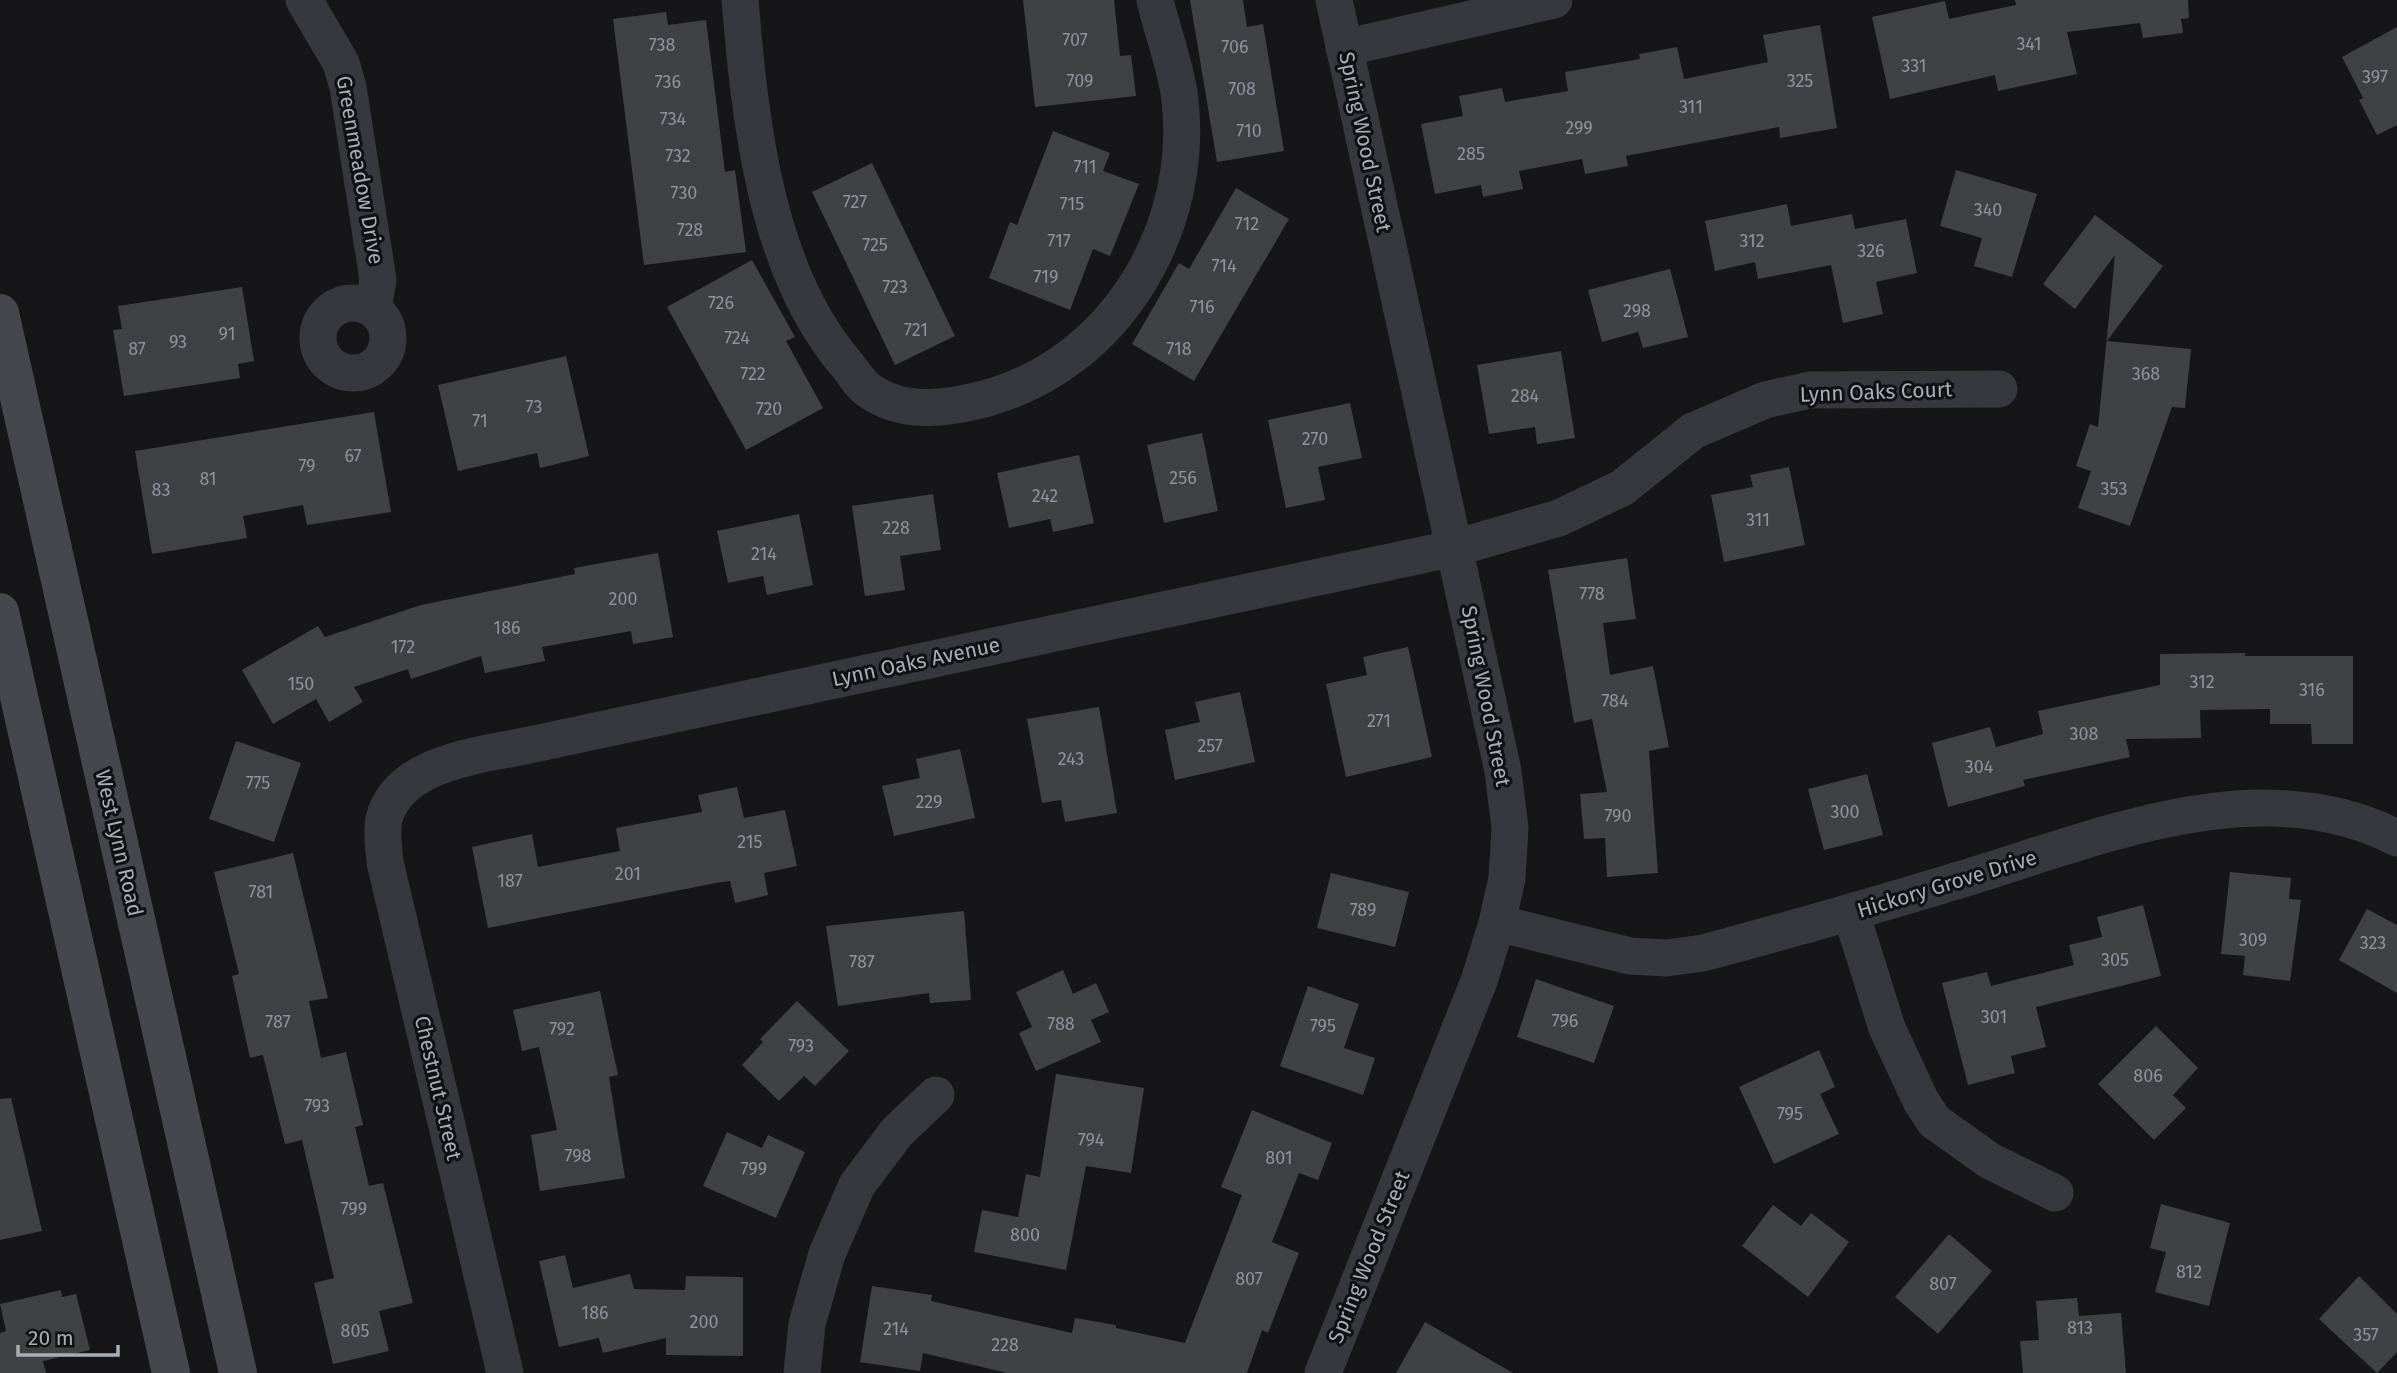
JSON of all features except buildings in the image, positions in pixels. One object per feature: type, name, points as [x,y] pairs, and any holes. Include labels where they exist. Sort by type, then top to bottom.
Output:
[{"type":"main road","name":"West Lynn Road","points":[[0,313],[238,1373]]},
{"type":"main road","points":[[0,612],[171,1373]]},
{"type":"street","name":"Greenmeadow Drive","points":[[304,0],[341,63],[353,105],[378,280],[373,308]]},
{"type":"street","points":[[740,0],[758,157],[779,237],[813,317],[832,348],[865,388],[885,400],[904,405],[942,408],[1006,393],[1068,360],[1101,334],[1129,297],[1152,256],[1167,223],[1177,181],[1180,137],[1179,92],[1155,0]]},
{"type":"street","name":"Spring Wood Street","points":[[1323,1373],[1479,981],[1507,878],[1510,828],[1503,771],[1334,0]]},
{"type":"street","points":[[1345,48],[1553,0]]},
{"type":"street","name":"Lynn Oaks Court","points":[[1455,548],[1559,518],[1597,500],[1622,488],[1693,431],[1765,400],[1810,390],[1999,388]]},
{"type":"street","name":"Lynn Oaks Avenue","points":[[391,804],[401,788],[418,776],[457,762],[1455,548]]},
{"type":"street","name":"Chestnut Street","points":[[391,804],[385,817],[383,834],[385,862],[505,1373]]},
{"type":"street","name":"Hickory Grove Drive","points":[[1497,922],[1630,956],[1666,958],[1703,953],[1851,913],[2138,827],[2217,811],[2253,809],[2311,813],[2361,824],[2397,838]]},
{"type":"street","points":[[1851,913],[1887,1028],[1921,1101],[1934,1121],[1990,1161],[2055,1193]]},
{"type":"street","points":[[802,1373],[807,1324],[827,1254],[857,1185],[897,1132],[936,1095]]}]
